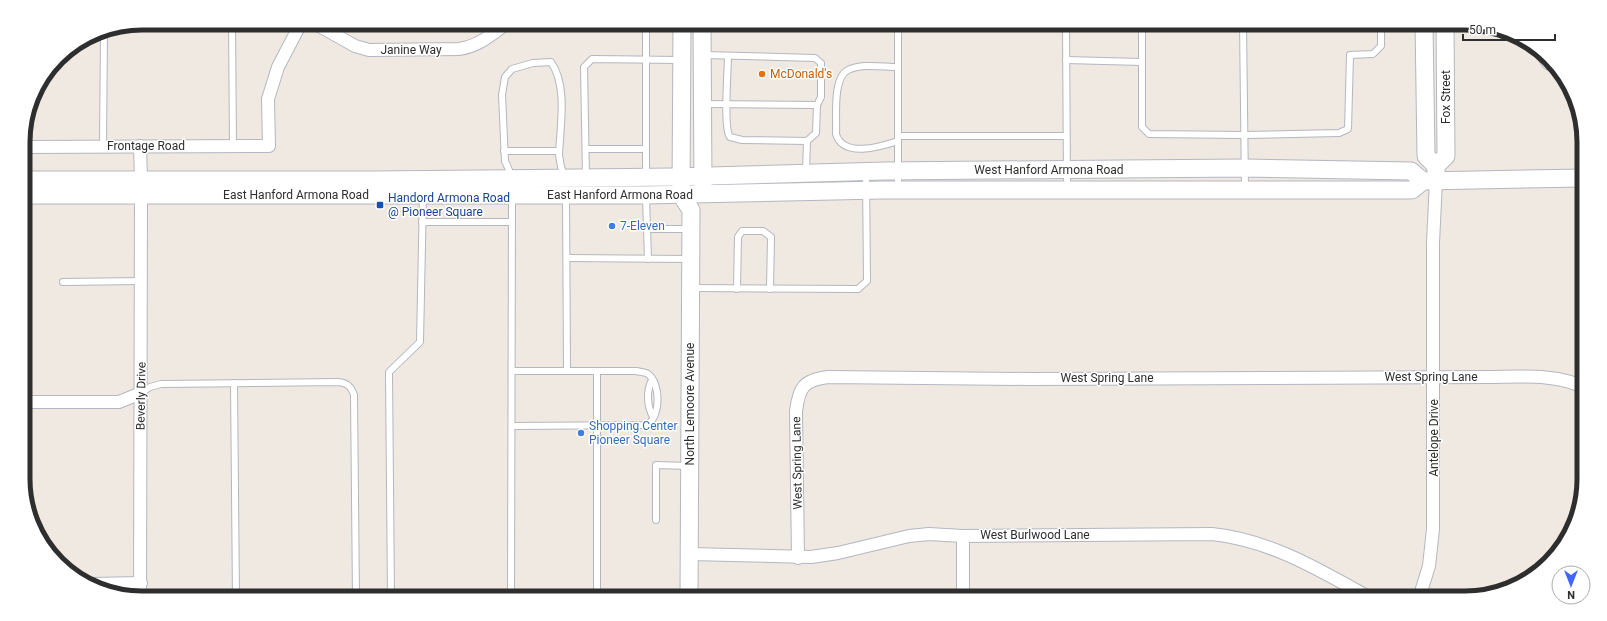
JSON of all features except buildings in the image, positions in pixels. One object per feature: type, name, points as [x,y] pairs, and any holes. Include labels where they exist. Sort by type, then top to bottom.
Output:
[{"type":"main road","points":[[682,30],[682,60],[676,177],[681,195],[691,210],[708,194],[702,176],[702,30]]},
{"type":"main road","name":"Fox Street","points":[[1424,30],[1426,156],[1432,176]]},
{"type":"main road","name":"Fox Street","points":[[1432,176],[1446,156],[1445,30]]},
{"type":"main road","name":"West Hanford Armona Road","points":[[676,177],[866,171],[1245,168],[1411,171],[1432,176]]},
{"type":"main road","points":[[806,173],[806,192]]},
{"type":"main road","points":[[1432,176],[1577,178]]},
{"type":"main road","name":"West Hanford Armona Road","points":[[708,194],[867,190],[1412,190],[1432,176]]},
{"type":"main road","name":"East Hanford Armona Road","points":[[646,186],[676,177]]},
{"type":"main road","name":"East Hanford Armona Road","points":[[30,180],[141,187],[646,186],[681,195],[708,194]]},
{"type":"main road","name":"East Hanford Armona Road","points":[[30,195],[141,187]]},
{"type":"main road","name":"North Lemoore Avenue","points":[[689,591],[691,210]]},
{"type":"street","name":"Frontage Road","points":[[30,147],[269,146],[268,99],[278,67],[297,30]]},
{"type":"street","name":"Janine Way","points":[[327,30],[356,46],[377,50],[459,50],[481,43],[498,30]]},
{"type":"street","name":"Beverly Drive","points":[[140,146],[140,591]]},
{"type":"street","name":"Antelope Drive","points":[[1421,591],[1429,566],[1433,529],[1432,176]]},
{"type":"street","name":"West Spring Lane","points":[[798,558],[796,412],[801,389],[805,384],[818,378],[1538,378],[1568,382],[1577,385]]},
{"type":"street","points":[[30,402],[118,402],[141,393]]},
{"type":"street","name":"West Burlwood Lane","points":[[690,554],[798,558],[838,553],[909,536],[929,534],[963,536],[1190,534],[1230,536],[1247,539],[1278,550],[1357,591]]},
{"type":"street","points":[[962,591],[963,536]]},
{"type":"street","points":[[103,584],[140,583]]},
{"type":"lane","points":[[232,30],[233,146]]},
{"type":"lane","points":[[646,30],[646,186],[648,259]]},
{"type":"lane","points":[[898,30],[898,190]]},
{"type":"lane","points":[[1066,30],[1067,190]]},
{"type":"lane","points":[[1142,30],[1142,127],[1149,134],[1244,135],[1339,133],[1348,129],[1350,55],[1373,54],[1381,46],[1381,30]]},
{"type":"lane","points":[[1243,30],[1245,189]]},
{"type":"lane","points":[[103,146],[104,37]]},
{"type":"lane","points":[[702,55],[815,58],[822,63],[821,98],[816,105],[816,133],[807,141],[733,138],[727,133],[728,56]]},
{"type":"lane","points":[[586,186],[584,67],[592,60],[682,60]]},
{"type":"lane","points":[[1066,60],[1142,62]]},
{"type":"lane","points":[[511,591],[513,187],[504,161],[502,95],[504,77],[512,69],[533,63],[551,62],[557,70],[561,84],[559,151],[566,187],[567,370]]},
{"type":"lane","points":[[898,67],[858,67],[848,70],[841,76],[837,85],[836,134],[838,142],[842,146],[849,148],[879,148],[898,139],[1066,136]]},
{"type":"lane","points":[[702,104],[816,105]]},
{"type":"lane","points":[[806,173],[807,141]]},
{"type":"lane","points":[[586,149],[646,149]]},
{"type":"lane","points":[[504,151],[559,151]]},
{"type":"lane","points":[[691,288],[858,289],[867,281],[866,171]]},
{"type":"lane","points":[[391,591],[389,372],[420,342],[422,187]]},
{"type":"lane","points":[[422,222],[512,222]]},
{"type":"lane","points":[[647,229],[691,229]]},
{"type":"lane","points":[[737,289],[738,237],[742,231],[763,231],[771,237],[770,289]]},
{"type":"lane","points":[[566,258],[691,259]]},
{"type":"lane","points":[[63,282],[141,281]]},
{"type":"lane","points":[[512,371],[636,371],[646,373],[652,380],[649,386],[649,410],[653,417],[650,423],[643,426],[512,426]]},
{"type":"lane","points":[[597,371],[597,591]]},
{"type":"lane","points":[[234,382],[236,591]]},
{"type":"lane","points":[[141,393],[150,387],[161,384],[338,382],[345,383],[351,387],[354,395],[356,591]]},
{"type":"lane","points":[[656,520],[656,465],[690,466]]},
{"type":"place","name":"McDonald's","points":[[762,74]]},
{"type":"place","name":"Handord Armona Road @ Pioneer Square","points":[[380,205]]},
{"type":"place","name":"7-Eleven","points":[[612,226]]},
{"type":"place","name":"Shopping Center Pioneer Square","points":[[581,433]]}]
